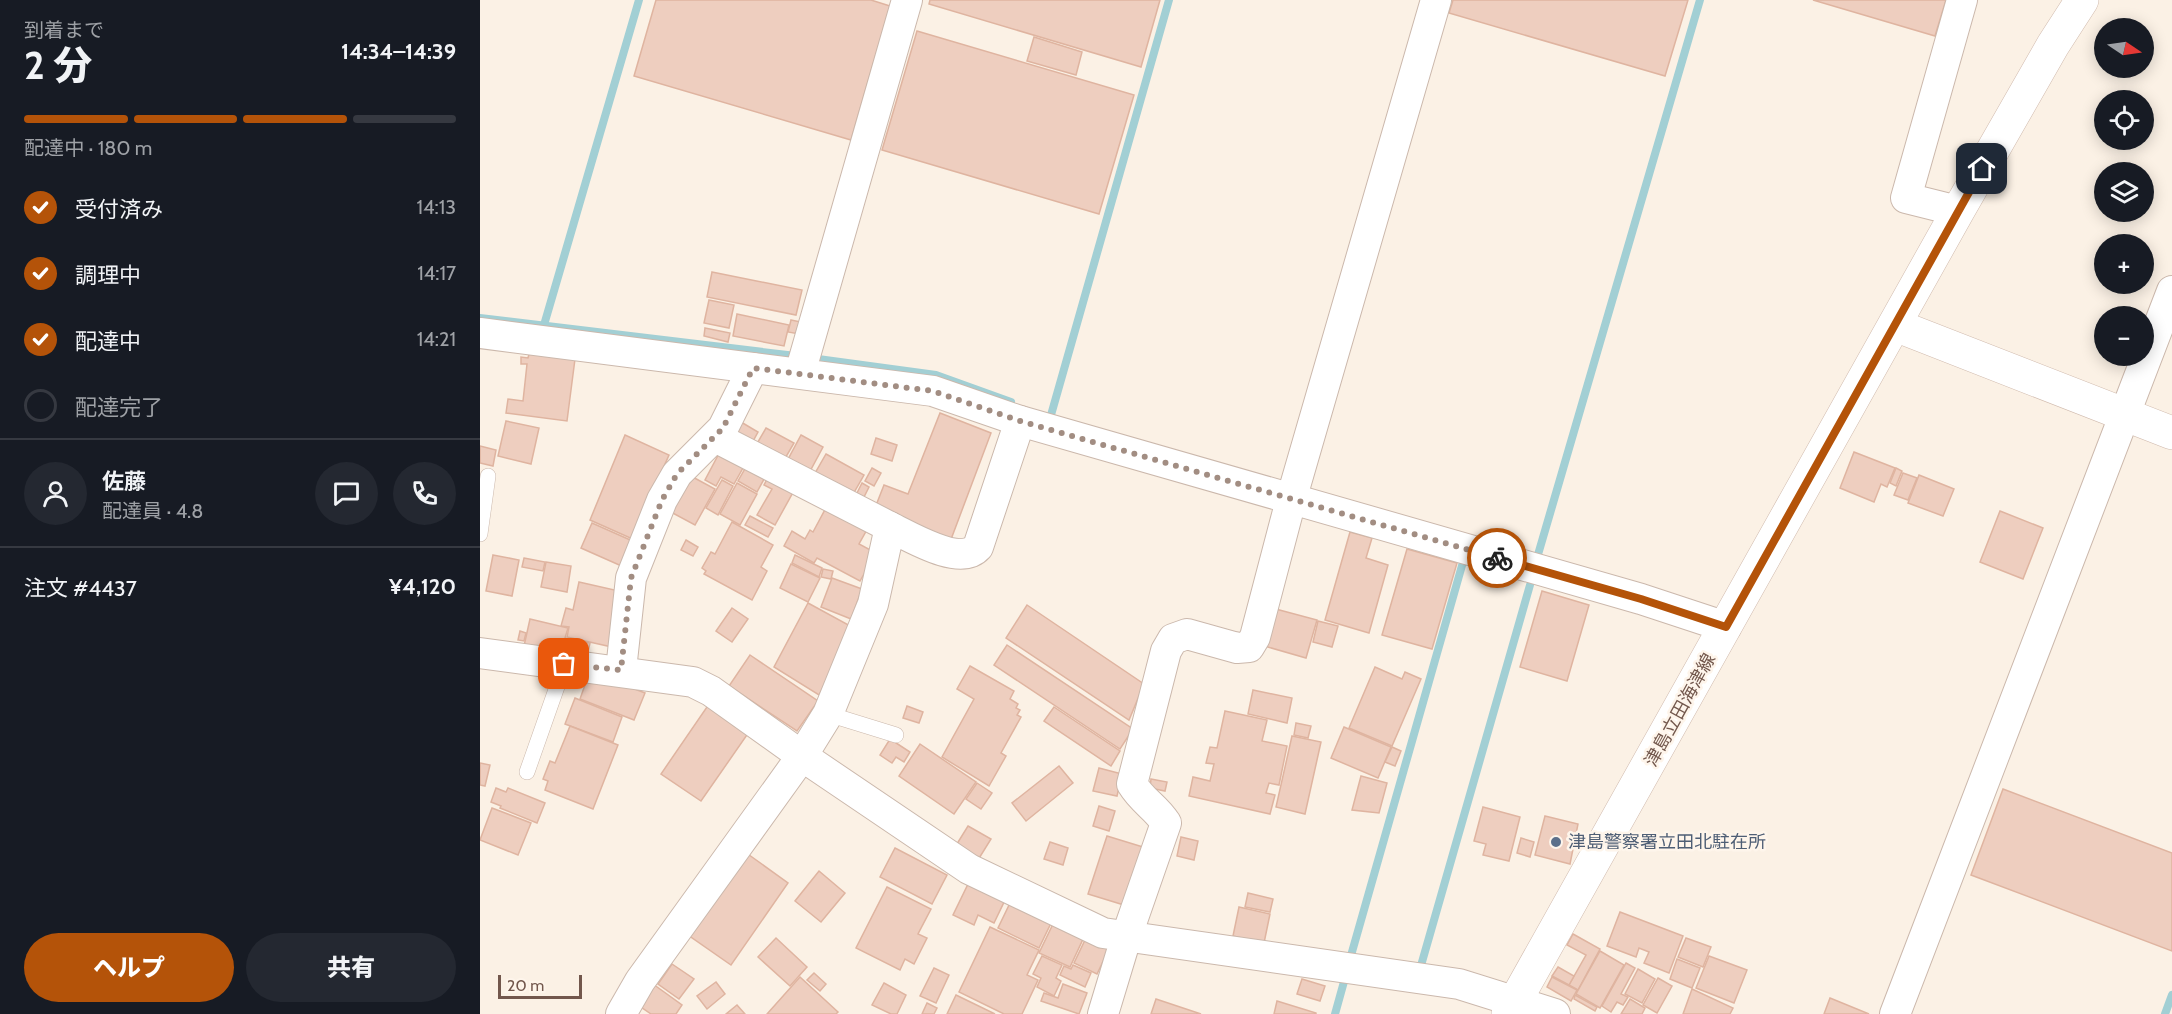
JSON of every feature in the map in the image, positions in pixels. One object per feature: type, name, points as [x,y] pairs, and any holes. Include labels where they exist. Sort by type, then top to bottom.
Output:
[{"type":"main road","name":"津島立田海津線","points":[[1512,1007],[1958,211],[2053,45],[2082,0]]},
{"type":"main road","points":[[1894,326],[2172,433]]},
{"type":"street","points":[[800,373],[907,0]]},
{"type":"street","points":[[1103,1014],[1126,938],[1166,823],[1157,809],[1142,801],[1132,784],[1167,651],[1173,639],[1187,634],[1237,648],[1249,647],[1256,637],[1291,500],[1436,0]]},
{"type":"street","points":[[1958,211],[1906,198],[1962,0]]},
{"type":"street","points":[[1895,1014],[2172,291]]},
{"type":"street","points":[[480,333],[933,391],[1020,421],[1641,599],[1726,627]]},
{"type":"street","points":[[621,670],[631,578],[662,500],[677,474],[715,437],[753,368]]},
{"type":"street","points":[[715,437],[890,527],[946,552],[962,556],[972,554],[978,547],[1020,421]]},
{"type":"street","points":[[621,1014],[640,981],[802,756],[828,714],[873,604],[890,527]]},
{"type":"street","points":[[480,653],[621,670],[693,682],[711,691],[802,756],[969,869],[1103,933],[1459,984],[1512,1007],[1555,1014]]},
{"type":"lane","points":[[480,534],[488,476]]},
{"type":"lane","points":[[527,772],[564,664]]},
{"type":"lane","points":[[828,714],[896,735]]},
{"type":"building","points":[[656,0],[871,0],[890,6],[851,140],[634,76]]},
{"type":"building","points":[[930,0],[1160,0],[1141,67],[929,4]]},
{"type":"building","points":[[1453,0],[1688,0],[1665,76],[1449,13]]},
{"type":"building","points":[[1813,0],[1946,0],[1935,36]]},
{"type":"building","points":[[917,31],[1134,95],[1099,214],[882,150]]},
{"type":"building","points":[[1034,37],[1082,52],[1076,75],[1027,61]]},
{"type":"building","points":[[712,272],[802,290],[796,315],[707,297]]},
{"type":"building","points":[[709,300],[734,305],[729,328],[704,323]]},
{"type":"building","points":[[737,314],[789,325],[784,346],[733,336]]},
{"type":"building","points":[[791,320],[801,322],[799,334],[788,332]]},
{"type":"building","points":[[705,328],[730,333],[728,342],[704,336]]},
{"type":"building","points":[[529,354],[575,359],[567,421],[506,413],[508,399],[523,401],[527,364],[521,364],[521,357],[528,358]]},
{"type":"building","points":[[940,413],[991,433],[950,542],[873,513],[884,485],[908,494]]},
{"type":"building","points":[[506,421],[539,428],[531,464],[498,456]]},
{"type":"building","points":[[741,422],[758,432],[752,443],[735,434]]},
{"type":"building","points":[[766,428],[794,443],[783,462],[755,447]]},
{"type":"building","points":[[625,435],[669,455],[652,493],[637,541],[590,520]]},
{"type":"building","points":[[801,435],[823,447],[808,475],[786,463]]},
{"type":"building","points":[[876,438],[897,445],[892,461],[871,454]]},
{"type":"building","points":[[480,446],[496,450],[493,466],[480,463]]},
{"type":"building","points":[[723,446],[748,459],[734,484],[721,477],[716,486],[705,480]]},
{"type":"building","points":[[1854,452],[1895,468],[1887,487],[1881,484],[1874,502],[1840,488]]},
{"type":"building","points":[[826,454],[864,475],[852,496],[814,475]]},
{"type":"building","points":[[750,460],[769,470],[757,492],[738,481]]},
{"type":"building","points":[[872,468],[881,473],[874,486],[865,481]]},
{"type":"building","points":[[1896,468],[1902,471],[1896,486],[1890,483]]},
{"type":"building","points":[[771,472],[796,487],[775,525],[757,515],[772,489],[764,485]]},
{"type":"building","points":[[1903,473],[1917,478],[1908,500],[1894,495]]},
{"type":"building","points":[[689,475],[715,489],[695,525],[667,510]]},
{"type":"building","points":[[1919,475],[1954,489],[1943,516],[1908,503]]},
{"type":"building","points":[[722,480],[733,486],[718,515],[706,508]]},
{"type":"building","points":[[737,483],[757,494],[740,525],[720,514]]},
{"type":"building","points":[[862,483],[869,487],[863,499],[856,495]]},
{"type":"building","points":[[828,504],[869,526],[859,544],[876,553],[860,581],[817,558],[814,563],[784,546],[792,531],[805,539],[810,530],[813,532]]},
{"type":"building","points":[[2000,511],[2043,528],[2023,579],[1980,562]]},
{"type":"building","points":[[750,516],[773,528],[768,537],[745,525]]},
{"type":"building","points":[[732,522],[773,545],[761,567],[767,571],[752,600],[704,574],[706,571],[702,568],[711,552],[715,554]]},
{"type":"building","points":[[592,523],[637,543],[626,568],[581,548]]},
{"type":"building","points":[[1350,532],[1372,538],[1366,558],[1388,565],[1369,633],[1325,620]]},
{"type":"building","points":[[686,540],[698,547],[693,556],[681,550]]},
{"type":"building","points":[[1407,549],[1457,563],[1432,649],[1382,635]]},
{"type":"building","points":[[493,555],[519,560],[512,596],[486,591]]},
{"type":"building","points":[[795,555],[822,568],[819,577],[792,563]]},
{"type":"building","points":[[524,558],[545,562],[543,571],[522,567]]},
{"type":"building","points":[[546,562],[571,566],[567,592],[541,587]]},
{"type":"building","points":[[791,564],[820,578],[808,602],[780,588]]},
{"type":"building","points":[[823,569],[833,571],[831,579],[821,577]]},
{"type":"building","points":[[832,578],[862,589],[851,619],[821,607]]},
{"type":"building","points":[[579,582],[619,591],[612,647],[567,637],[569,627],[561,626],[566,608],[573,610]]},
{"type":"building","points":[[1542,591],[1589,605],[1567,681],[1520,667]]},
{"type":"building","points":[[808,603],[854,628],[819,695],[774,667]]},
{"type":"building","points":[[1027,605],[1144,684],[1129,720],[1006,638]]},
{"type":"building","points":[[732,608],[748,619],[732,642],[716,631]]},
{"type":"building","points":[[1272,608],[1317,620],[1306,658],[1261,645]]},
{"type":"building","points":[[530,619],[568,628],[565,638],[590,643],[586,660],[524,646]]},
{"type":"building","points":[[1318,621],[1338,626],[1332,647],[1313,642]]},
{"type":"building","points":[[520,631],[526,633],[524,641],[518,640]]},
{"type":"building","points":[[1007,645],[1133,729],[1120,749],[994,665]]},
{"type":"building","points":[[750,655],[818,701],[797,731],[729,686]]},
{"type":"building","points":[[970,666],[1014,691],[1010,699],[1018,704],[1016,708],[1020,710],[1017,715],[1021,717],[1001,753],[1006,756],[989,786],[942,757],[974,699],[957,689]]},
{"type":"building","points":[[1375,667],[1402,679],[1405,672],[1421,679],[1392,746],[1349,728]]},
{"type":"building","points":[[609,679],[645,693],[634,720],[580,699],[586,682]]},
{"type":"building","points":[[1253,690],[1292,698],[1287,723],[1248,714]]},
{"type":"building","points":[[575,698],[622,717],[613,742],[565,724]]},
{"type":"building","points":[[709,704],[749,732],[701,801],[661,774]]},
{"type":"building","points":[[907,706],[923,712],[919,723],[903,718]]},
{"type":"building","points":[[1054,707],[1120,751],[1111,766],[1044,721]]},
{"type":"building","points":[[1225,711],[1267,720],[1262,741],[1287,746],[1279,785],[1269,783],[1266,793],[1275,795],[1270,814],[1189,796],[1193,777],[1210,781],[1214,764],[1206,763],[1210,747],[1217,748]]},
{"type":"building","points":[[1296,723],[1311,726],[1308,738],[1294,735]]},
{"type":"building","points":[[570,726],[618,745],[593,809],[545,790],[548,781],[543,779],[550,761],[555,763]]},
{"type":"building","points":[[1344,727],[1391,747],[1378,778],[1331,758]]},
{"type":"building","points":[[1292,736],[1321,742],[1305,814],[1276,807]]},
{"type":"building","points":[[890,739],[910,752],[904,762],[896,757],[892,763],[880,755]]},
{"type":"building","points":[[920,744],[976,782],[954,814],[899,776]]},
{"type":"building","points":[[1392,747],[1401,751],[1395,766],[1385,762]]},
{"type":"building","points":[[480,763],[490,765],[485,786],[480,785]]},
{"type":"building","points":[[1059,766],[1073,783],[1026,821],[1012,803]]},
{"type":"building","points":[[1099,768],[1122,774],[1117,796],[1093,791]]},
{"type":"building","points":[[1361,776],[1387,783],[1379,813],[1352,810]]},
{"type":"building","points":[[1151,779],[1167,782],[1165,791],[1150,788]]},
{"type":"building","points":[[977,783],[992,793],[981,809],[966,799]]},
{"type":"building","points":[[496,788],[506,792],[508,788],[545,803],[537,823],[491,802]]},
{"type":"building","points":[[2003,789],[2172,853],[2172,951],[1971,875]]},
{"type":"building","points":[[1099,806],[1115,811],[1109,831],[1093,826]]},
{"type":"building","points":[[1483,807],[1520,817],[1509,861],[1483,855],[1486,844],[1474,841]]},
{"type":"building","points":[[492,808],[531,823],[518,855],[480,840]]},
{"type":"building","points":[[1545,816],[1578,824],[1570,864],[1535,855]]},
{"type":"building","points":[[968,826],[991,839],[978,860],[955,847]]},
{"type":"building","points":[[1107,836],[1143,847],[1124,905],[1088,894]]},
{"type":"building","points":[[1181,837],[1198,841],[1194,860],[1177,856]]},
{"type":"building","points":[[1521,838],[1534,842],[1530,857],[1517,853]]},
{"type":"building","points":[[1050,842],[1068,848],[1063,865],[1044,859]]},
{"type":"building","points":[[895,848],[947,875],[932,904],[880,877]]},
{"type":"building","points":[[745,852],[788,883],[731,965],[688,935]]},
{"type":"building","points":[[819,871],[845,893],[821,922],[795,901]]},
{"type":"building","points":[[970,880],[1006,898],[994,923],[978,915],[974,925],[953,915]]},
{"type":"building","points":[[887,887],[931,909],[918,934],[927,938],[914,964],[905,959],[900,970],[856,948]]},
{"type":"building","points":[[1248,893],[1273,899],[1270,912],[1245,907]]},
{"type":"building","points":[[1011,901],[1052,921],[1039,948],[998,928]]},
{"type":"building","points":[[1239,907],[1270,914],[1264,943],[1233,936]]},
{"type":"building","points":[[1620,912],[1683,936],[1669,973],[1644,963],[1649,952],[1639,948],[1636,957],[1607,946]]},
{"type":"building","points":[[1054,922],[1084,937],[1070,967],[1039,953]]},
{"type":"building","points":[[990,927],[1039,950],[1027,975],[1038,980],[1022,1014],[1004,1014],[959,992]]},
{"type":"building","points":[[1573,934],[1600,949],[1578,990],[1569,985],[1586,955],[1567,945]]},
{"type":"building","points":[[776,938],[807,967],[790,986],[758,957]]},
{"type":"building","points":[[1086,938],[1109,949],[1097,974],[1074,963]]},
{"type":"building","points":[[1686,938],[1711,947],[1703,967],[1678,957]]},
{"type":"building","points":[[1600,951],[1624,965],[1600,1008],[1576,994]]},
{"type":"building","points":[[1042,956],[1062,965],[1056,978],[1061,981],[1054,996],[1037,987],[1041,978],[1033,974]]},
{"type":"building","points":[[1709,956],[1747,970],[1734,1003],[1696,988]]},
{"type":"building","points":[[1677,959],[1700,968],[1692,988],[1670,979]]},
{"type":"building","points":[[1626,963],[1635,968],[1621,994],[1628,997],[1623,1005],[1617,1002],[1611,1012],[1602,1006]]},
{"type":"building","points":[[672,964],[694,979],[679,999],[658,984]]},
{"type":"building","points":[[1073,965],[1091,973],[1085,987],[1060,975],[1064,966],[1071,969]]},
{"type":"building","points":[[1558,967],[1574,976],[1569,985],[1552,976]]},
{"type":"building","points":[[934,968],[949,975],[936,1003],[920,996]]},
{"type":"building","points":[[1638,969],[1655,979],[1642,1003],[1625,994]]},
{"type":"building","points":[[814,973],[826,984],[820,991],[807,980]]},
{"type":"building","points":[[800,977],[838,1012],[836,1014],[767,1014]]},
{"type":"building","points":[[1552,977],[1577,990],[1571,1001],[1547,987]]},
{"type":"building","points":[[1658,978],[1672,986],[1657,1013],[1643,1005]]},
{"type":"building","points":[[1302,979],[1325,986],[1320,1001],[1297,994]]},
{"type":"building","points":[[716,982],[725,994],[707,1009],[697,996]]},
{"type":"building","points":[[884,983],[906,995],[897,1014],[891,1014],[872,1005]]},
{"type":"building","points":[[653,984],[682,1005],[676,1014],[651,1014],[638,1005]]},
{"type":"building","points":[[1063,984],[1087,993],[1079,1014],[1041,1001],[1044,993],[1058,998]]},
{"type":"building","points":[[1692,989],[1733,1008],[1730,1014],[1683,1014]]},
{"type":"building","points":[[956,995],[995,1014],[947,1014]]},
{"type":"building","points":[[1575,995],[1597,1007],[1595,1011],[1574,999]]},
{"type":"building","points":[[1830,998],[1869,1014],[1824,1014]]},
{"type":"building","points":[[1156,999],[1201,1014],[1151,1014]]},
{"type":"building","points":[[1630,999],[1645,1008],[1642,1014],[1621,1014]]},
{"type":"building","points":[[1277,1001],[1316,1013],[1316,1014],[1274,1014]]},
{"type":"building","points":[[927,1003],[937,1008],[934,1014],[922,1014]]},
{"type":"building","points":[[737,1005],[745,1014],[726,1014]]},
{"type":"waterway","points":[[544,325],[639,0]]},
{"type":"waterway","points":[[1051,415],[1169,0]]},
{"type":"waterway","points":[[1531,557],[1537,558],[1700,0]]},
{"type":"waterway","points":[[480,318],[796,356]]},
{"type":"waterway","points":[[818,359],[936,375],[1011,402]]},
{"type":"waterway","points":[[1350,959],[1463,562]]},
{"type":"waterway","points":[[1420,969],[1530,585]]},
{"type":"waterway","points":[[1335,1014],[1345,978]]},
{"type":"waterway","points":[[2165,1014],[2172,995]]},
{"type":"way so far","points":[[564,664],[621,670],[631,578],[662,500],[677,474],[723,428],[753,368],[933,391],[1020,421],[1497,558]]},
{"type":"place","name":"津島警察署立田北駐在所","points":[[1556,842]]},
{"type":"route","points":[[1497,558],[1641,599],[1726,627],[1982,169]]}]
